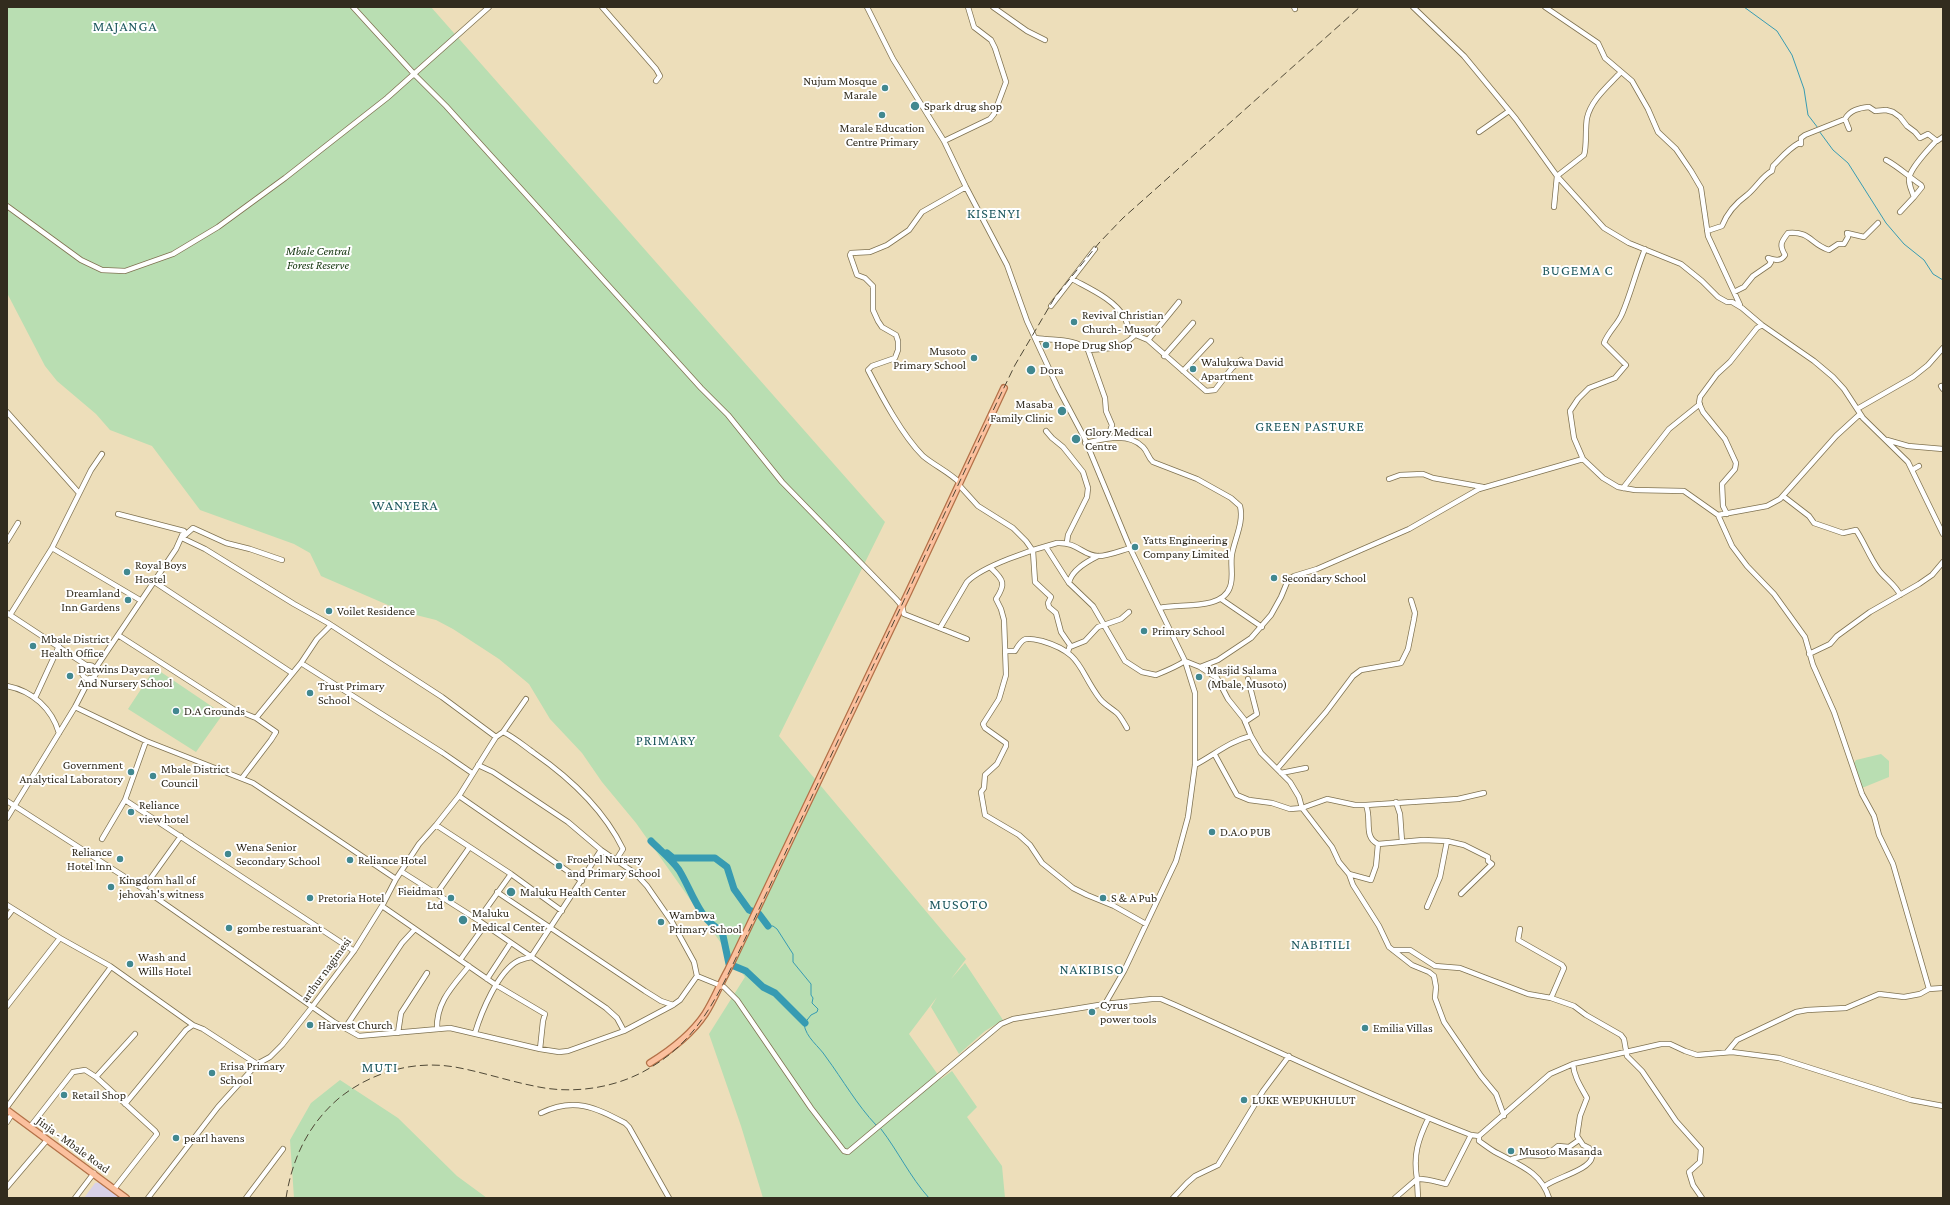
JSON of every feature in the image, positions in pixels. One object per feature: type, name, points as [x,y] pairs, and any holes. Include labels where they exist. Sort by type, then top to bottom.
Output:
[{"type":"main road","points":[[650,1063],[668,1052],[690,1033],[705,1014],[754,917],[960,484],[1004,388]]},
{"type":"main road","name":"Jinja - Mbale Road","points":[[7,1110],[126,1198]]},
{"type":"street","points":[[354,7],[415,75],[446,106],[701,388],[728,415],[782,482],[844,543],[902,606],[904,614],[967,639]]},
{"type":"street","points":[[7,206],[75,256],[92,266],[110,272],[134,269],[173,254],[218,227],[285,178],[415,75],[443,47],[489,7]]},
{"type":"street","points":[[602,7],[656,69],[660,76],[656,81]]},
{"type":"street","points":[[867,7],[893,59],[944,141],[966,187],[1007,265],[1036,338],[1058,388],[1084,437],[1085,443],[1108,493],[1130,548],[1185,660],[1195,693],[1195,765],[1182,842],[1176,861],[1124,971],[1105,1004]]},
{"type":"street","points":[[944,141],[990,118],[994,114],[1006,82],[991,40],[974,27],[968,7]]},
{"type":"street","points":[[993,7],[1027,31],[1045,40]]},
{"type":"street","points":[[1414,7],[1464,56],[1509,111],[1557,176],[1604,228],[1622,239],[1681,264],[1702,281],[1718,297],[1727,302],[1732,302],[1742,308],[1762,325],[1825,369],[1844,389],[1858,412],[1905,458],[1943,534]]},
{"type":"street","points":[[1545,7],[1595,40],[1601,48],[1605,58],[1620,73],[1632,82],[1648,109],[1658,132],[1676,149],[1700,186],[1707,231],[1742,308]]},
{"type":"street","points":[[1554,207],[1557,176],[1584,155],[1586,125],[1589,112],[1600,95],[1620,73]]},
{"type":"street","points":[[1707,231],[1722,226],[1726,217],[1742,197],[1747,196],[1772,171],[1773,166],[1788,150],[1799,143],[1801,144],[1802,138],[1805,135],[1845,119],[1847,115],[1860,107],[1869,107],[1875,111],[1886,110],[1900,117],[1920,138],[1928,134],[1936,141]]},
{"type":"street","points":[[1479,132],[1509,111]]},
{"type":"street","points":[[1845,119],[1849,129]]},
{"type":"street","points":[[1914,197],[1910,178],[1915,165],[1936,141],[1943,137]]},
{"type":"street","points":[[1886,160],[1922,187],[1900,212]]},
{"type":"street","points":[[966,187],[922,212],[909,230],[887,245],[878,250],[851,252],[850,255],[856,275],[865,278],[873,286],[873,310],[878,321],[882,327],[896,335],[898,341],[898,350],[894,358],[872,366],[868,370],[893,414],[918,449],[932,463],[955,477],[978,506],[991,513],[1019,533],[1033,551],[1035,582],[1051,597],[1048,603],[1049,606],[1056,614],[1058,625],[1069,649],[1079,663],[1099,698],[1117,713],[1127,728]]},
{"type":"street","points":[[1734,292],[1744,287],[1753,276],[1769,265],[1771,262],[1768,258],[1783,259],[1785,255],[1780,245],[1781,241],[1788,234],[1802,233],[1819,246],[1829,250],[1838,244],[1844,244],[1848,237],[1846,233],[1864,237],[1878,223]]},
{"type":"street","points":[[1051,306],[1095,249]]},
{"type":"street","points":[[1645,249],[1636,271],[1634,283],[1622,315],[1604,343],[1626,365],[1615,378],[1589,388],[1570,411],[1574,438],[1583,459],[1603,478],[1623,488],[1684,491],[1718,515],[1732,546],[1747,566],[1774,594],[1805,638],[1834,712],[1862,794],[1874,816],[1879,835],[1892,864],[1929,989]]},
{"type":"street","points":[[1072,279],[1101,295],[1113,305],[1125,318],[1131,333],[1134,336],[1148,340],[1164,356],[1206,391],[1212,391],[1241,360]]},
{"type":"street","points":[[1148,340],[1179,302]]},
{"type":"street","points":[[1164,356],[1193,323]]},
{"type":"street","points":[[1727,514],[1723,506],[1722,484],[1735,469],[1736,463],[1725,439],[1703,412],[1700,404],[1700,397],[1717,374],[1730,362],[1757,328],[1762,325]]},
{"type":"street","points":[[1088,350],[1108,349],[1120,346],[1127,343],[1134,336]]},
{"type":"street","points":[[1036,338],[1074,342],[1083,345],[1088,350],[1105,398],[1106,411],[1112,425],[1108,438]]},
{"type":"street","points":[[1183,371],[1211,340]]},
{"type":"street","points":[[1718,515],[1767,506],[1783,496],[1858,412],[1928,365],[1943,348]]},
{"type":"street","points":[[1623,488],[1669,429],[1700,404]]},
{"type":"street","points":[[7,412],[79,493]]},
{"type":"street","points":[[1046,431],[1063,447],[1083,472],[1088,488],[1087,496],[1068,535],[1067,542]]},
{"type":"street","points":[[1085,443],[1108,438],[1132,439],[1145,449],[1148,458],[1153,462],[1197,479],[1231,498],[1240,506],[1241,522],[1232,556],[1230,568],[1232,579],[1230,588],[1221,599],[1196,605],[1160,608]]},
{"type":"street","points":[[1886,439],[1904,445],[1943,449]]},
{"type":"street","points":[[95,669],[92,666],[86,665],[9,614],[52,548],[91,470],[102,454]]},
{"type":"street","points":[[1200,667],[1214,662],[1236,649],[1262,627],[1275,609],[1288,580],[1294,576],[1317,569],[1409,529],[1468,495],[1485,488],[1583,459]]},
{"type":"street","points":[[1912,470],[1919,466]]},
{"type":"street","points":[[1389,478],[1400,475],[1423,474],[1433,478],[1485,488]]},
{"type":"street","points":[[1783,496],[1808,516],[1814,523],[1843,533],[1856,530],[1873,562],[1885,578],[1898,591],[1900,596]]},
{"type":"street","points":[[118,514],[182,530],[184,531],[182,538]]},
{"type":"street","points":[[7,541],[18,523]]},
{"type":"street","points":[[7,818],[75,707],[90,678],[95,674],[95,669],[182,538],[193,528],[226,543],[250,549],[282,560]]},
{"type":"street","points":[[182,538],[205,549],[332,625],[442,697],[496,737],[503,732],[526,699]]},
{"type":"street","points":[[940,628],[967,582],[978,573],[1057,543],[1067,542],[1091,555],[1098,556]]},
{"type":"street","points":[[1046,547],[1070,583],[1093,606],[1125,661],[1142,672],[1159,674],[1163,671],[1175,668],[1185,660]]},
{"type":"street","points":[[52,548],[140,600]]},
{"type":"street","points":[[1070,583],[1072,575],[1078,569],[1098,556],[1130,548]]},
{"type":"street","points":[[1810,654],[1830,644],[1837,636],[1860,618],[1900,596],[1932,575],[1943,562]]},
{"type":"street","points":[[991,568],[1003,581],[1002,589],[996,599],[1004,620],[1006,675],[1003,692],[983,724],[985,728],[1006,743],[1006,746],[997,764],[985,775],[984,788],[981,792],[985,815],[1019,835],[1030,845],[1042,863],[1073,888],[1114,906],[1146,924]]},
{"type":"street","points":[[153,581],[292,673]]},
{"type":"street","points":[[1221,599],[1262,627]]},
{"type":"street","points":[[1277,769],[1326,712],[1353,676],[1361,670],[1401,663],[1408,649],[1414,619],[1415,612],[1412,600]]},
{"type":"street","points":[[1006,651],[1015,651],[1019,643],[1026,638],[1069,649],[1085,641],[1098,627],[1121,619],[1129,612]]},
{"type":"street","points":[[256,718],[301,663],[317,639],[332,625]]},
{"type":"street","points":[[118,635],[233,709],[256,718],[272,728],[275,733],[242,778]]},
{"type":"street","points":[[35,698],[59,646]]},
{"type":"street","points":[[1185,660],[1200,667],[1217,678],[1228,699],[1246,722],[1250,736],[1261,753],[1296,790],[1302,808],[1332,847],[1339,862],[1349,874],[1353,885],[1379,926],[1386,944],[1391,950],[1434,976],[1436,987],[1435,998],[1444,1022],[1496,1094],[1504,1116]]},
{"type":"street","points":[[301,663],[472,773]]},
{"type":"street","points":[[86,665],[83,668],[82,673],[86,678],[90,678]]},
{"type":"street","points":[[1246,722],[1257,714],[1248,678]]},
{"type":"street","points":[[7,686],[23,690],[35,698],[55,720],[59,733]]},
{"type":"street","points":[[75,707],[146,741],[242,778],[263,788],[396,879]]},
{"type":"street","points":[[503,732],[508,734],[561,773],[583,793],[600,813],[623,849],[616,860]]},
{"type":"street","points":[[1195,765],[1221,749],[1250,736]]},
{"type":"street","name":"arthur nagimesi","points":[[148,1198],[218,1107],[257,1064],[270,1057],[282,1045],[312,1007],[354,951],[382,906],[396,879],[419,844],[459,796],[472,773],[496,737]]},
{"type":"street","points":[[102,839],[125,800],[146,741]]},
{"type":"street","points":[[1215,754],[1237,796],[1249,800],[1272,803],[1290,809],[1302,808],[1327,799],[1355,805],[1366,805],[1458,799],[1484,793]]},
{"type":"street","points":[[7,801],[14,807],[143,888],[312,1007],[359,1036],[450,1028],[540,1049],[559,1052],[568,1051],[624,1032],[680,1000],[697,976],[694,962],[664,910],[640,878],[601,850],[568,822],[493,772],[478,766]]},
{"type":"street","points":[[1281,773],[1306,768]]},
{"type":"street","points":[[459,796],[582,881]]},
{"type":"street","points":[[125,800],[354,951]]},
{"type":"street","points":[[1396,802],[1400,814],[1402,842]]},
{"type":"street","points":[[1366,805],[1369,820],[1369,836],[1372,841],[1378,844],[1423,840],[1447,841],[1480,852],[1488,857],[1488,861],[1492,864],[1461,894]]},
{"type":"street","points":[[436,825],[469,848],[511,874],[562,911]]},
{"type":"street","points":[[143,888],[181,836]]},
{"type":"street","points":[[1427,907],[1440,877],[1447,841]]},
{"type":"street","points":[[1349,874],[1371,880],[1376,866],[1378,844]]},
{"type":"street","points":[[437,893],[469,848]]},
{"type":"street","points":[[475,1033],[484,1007],[496,985],[511,966],[518,961],[531,957],[601,850]]},
{"type":"street","points":[[402,872],[478,920],[510,944],[611,1012],[617,1018],[624,1032]]},
{"type":"street","points":[[478,920],[511,874]]},
{"type":"street","points":[[497,892],[645,991],[661,1001],[673,1005]]},
{"type":"street","points":[[7,905],[60,938],[67,940],[111,968],[193,1025],[203,1029],[257,1064]]},
{"type":"street","points":[[382,906],[414,930],[496,985],[545,1014],[540,1049]]},
{"type":"street","points":[[7,917],[13,909]]},
{"type":"street","points":[[460,960],[485,925]]},
{"type":"street","points":[[1520,929],[1518,940],[1562,965],[1564,968],[1551,998]]},
{"type":"street","points":[[344,1028],[402,943],[414,930]]},
{"type":"street","points":[[7,1006],[60,938]]},
{"type":"street","points":[[487,979],[510,944]]},
{"type":"street","points":[[1391,950],[1410,950],[1435,966],[1460,968],[1528,994],[1551,998],[1574,1006],[1586,1015],[1621,1035],[1624,1039],[1627,1056],[1642,1071],[1676,1121],[1701,1149],[1700,1162],[1689,1172],[1693,1185],[1702,1198]]},
{"type":"street","points":[[437,1029],[436,1015],[442,1003],[469,966]]},
{"type":"street","points":[[7,1107],[111,968]]},
{"type":"street","points":[[398,1033],[401,1013],[426,974]]},
{"type":"street","points":[[697,976],[720,984],[737,1000],[811,1108],[844,1151],[848,1152],[1001,1024],[1013,1020],[1105,1004],[1161,999],[1428,1119],[1471,1135],[1478,1136],[1504,1116],[1509,1109],[1545,1077],[1573,1064],[1626,1051],[1666,1044],[1697,1055],[1727,1052],[1785,1060],[1911,1100],[1943,1106]]},
{"type":"street","points":[[1727,1052],[1737,1040],[1758,1028],[1796,1012],[1807,1010],[1840,1009],[1872,996],[1884,994],[1909,996],[1929,989],[1943,988]]},
{"type":"street","points":[[125,1104],[186,1030],[193,1025]]},
{"type":"street","points":[[96,1077],[135,1034]]},
{"type":"street","points":[[1174,1198],[1187,1183],[1218,1164],[1263,1091],[1289,1056]]},
{"type":"street","points":[[1545,1186],[1551,1181],[1578,1171],[1590,1160],[1592,1154],[1589,1148],[1579,1140],[1577,1136],[1580,1116],[1588,1098],[1578,1083],[1573,1064]]},
{"type":"street","points":[[30,1127],[73,1072],[85,1070],[96,1077],[157,1134],[114,1189]]},
{"type":"street","points":[[541,1114],[558,1105],[581,1104],[625,1123],[669,1198]]},
{"type":"street","points":[[7,1122],[12,1114]]},
{"type":"street","points":[[1418,1198],[1418,1179],[1415,1166],[1418,1140],[1428,1119]]},
{"type":"street","points":[[1395,1198],[1418,1179],[1425,1178],[1432,1182],[1446,1184],[1471,1135]]},
{"type":"street","points":[[1478,1136],[1480,1141],[1496,1152],[1512,1159],[1537,1177],[1545,1186],[1549,1198]]},
{"type":"street","points":[[7,1187],[47,1140]]},
{"type":"street","points":[[1512,1159],[1527,1155],[1544,1156],[1552,1153],[1558,1146],[1569,1147],[1579,1140]]},
{"type":"street","points":[[246,1198],[282,1149]]},
{"type":"street","points":[[75,1198],[94,1173]]},
{"type":"shaded area","points":[[103,1182],[125,1198],[84,1198],[95,1183]]},
{"type":"green space","name":"Mbale Central Forest Reserve","points":[[7,7],[431,7],[885,522],[779,736],[966,959],[951,979],[965,963],[1003,1020],[985,1031],[959,1054],[931,1007],[937,997],[909,1034],[941,1079],[952,1071],[977,1107],[967,1117],[1002,1166],[1005,1198],[763,1198],[741,1126],[709,1034],[745,977],[636,823],[602,782],[582,753],[550,719],[529,684],[499,659],[453,629],[436,620],[404,612],[321,576],[310,553],[294,544],[200,510],[152,446],[110,430],[96,414],[57,381],[45,366],[7,293]]},
{"type":"green space","name":"D.A Grounds","points":[[155,668],[223,714],[196,752],[128,709]]},
{"type":"green space","points":[[1881,754],[1889,761],[1889,777],[1862,788],[1854,763],[1856,760]]},
{"type":"green space","points":[[340,1080],[398,1118],[457,1176],[487,1198],[294,1198],[290,1140],[311,1103]]},
{"type":"waterway","points":[[1744,7],[1777,31],[1792,55],[1804,89],[1808,115],[1818,128]]},
{"type":"waterway","points":[[1819,131],[1833,150],[1848,163],[1886,223],[1904,244],[1924,260],[1933,274],[1943,280]]},
{"type":"waterway","points":[[651,841],[679,870],[707,920],[722,931],[729,964],[746,971],[763,987],[775,993],[805,1023]]},
{"type":"waterway","points":[[667,853],[673,858],[715,858],[727,867],[734,889],[749,910],[759,914],[768,926]]},
{"type":"waterway","points":[[768,926],[773,926],[777,929],[793,954],[793,962],[811,984],[811,995],[813,998],[812,1003],[818,1009],[817,1012],[811,1015],[804,1024],[807,1034],[823,1053],[876,1125]]},
{"type":"waterway","points":[[881,1129],[929,1198]]},
{"type":"railway","points":[[286,1198],[292,1170],[297,1156],[310,1131],[318,1120],[327,1109],[351,1089],[380,1075],[411,1066],[428,1065],[460,1068],[549,1089],[564,1090],[595,1088],[626,1080],[640,1074],[670,1054],[684,1041],[708,1011],[727,977],[998,400],[1015,365],[1055,297],[1099,243],[1123,218],[1360,7]]},
{"type":"place","name":"Nujum Mosque Marale","points":[[885,88]]},
{"type":"place","name":"Spark drug shop","points":[[915,106]]},
{"type":"place","name":"Marale Education Centre Primary","points":[[882,115]]},
{"type":"place","name":"Revival Christian Church- Musoto","points":[[1074,322]]},
{"type":"place","name":"Hope Drug Shop","points":[[1046,345]]},
{"type":"place","name":"Musoto Primary School","points":[[974,358]]},
{"type":"place","name":"Walukuwa David Apartment","points":[[1193,369]]},
{"type":"place","name":"Dora","points":[[1031,370]]},
{"type":"place","name":"Masaba Family Clinic","points":[[1062,411]]},
{"type":"place","name":"Glory Medical Centre","points":[[1076,439]]},
{"type":"place","name":"Yatts Engineering Company Limited","points":[[1135,547]]},
{"type":"place","name":"Royal Boys Hostel","points":[[127,572]]},
{"type":"place","name":"Secondary School","points":[[1274,578]]},
{"type":"place","name":"Dreamland Inn Gardens","points":[[128,600]]},
{"type":"place","name":"Voilet Residence","points":[[329,611]]},
{"type":"place","name":"Primary School","points":[[1144,631]]},
{"type":"place","name":"Mbale District Health Office","points":[[33,646]]},
{"type":"place","name":"Datwins Daycare And Nursery School","points":[[70,676]]},
{"type":"place","name":"Masjid Salama (Mbale, Musoto)","points":[[1199,677]]},
{"type":"place","name":"Trust Primary School","points":[[310,693]]},
{"type":"place","name":"D.A Grounds","points":[[176,711]]},
{"type":"place","name":"Government Analytical Laboratory","points":[[131,772]]},
{"type":"place","name":"Mbale District Council","points":[[153,776]]},
{"type":"place","name":"Reliance view hotel","points":[[131,812]]},
{"type":"place","name":"D.A.O PUB","points":[[1212,832]]},
{"type":"place","name":"Wena Senior Secondary School","points":[[228,854]]},
{"type":"place","name":"Reliance Hotel Inn","points":[[120,859]]},
{"type":"place","name":"Reliance Hotel","points":[[350,860]]},
{"type":"place","name":"Froebel Nursery and Primary School","points":[[559,866]]},
{"type":"place","name":"Kingdom hall of jehovah's witness","points":[[111,887]]},
{"type":"place","name":"Maluku Health Center","points":[[511,892]]},
{"type":"place","name":"Pretoria Hotel","points":[[310,898]]},
{"type":"place","name":"Fieidman Ltd","points":[[451,898]]},
{"type":"place","name":"S & A Pub","points":[[1103,898]]},
{"type":"place","name":"Maluku Medical Center","points":[[463,920]]},
{"type":"place","name":"Wambwa Primary School","points":[[661,922]]},
{"type":"place","name":"gombe restuarant","points":[[229,928]]},
{"type":"place","name":"Wash and Wills Hotel","points":[[130,964]]},
{"type":"place","name":"Cyrus power tools","points":[[1092,1012]]},
{"type":"place","name":"Harvest Church","points":[[310,1025]]},
{"type":"place","name":"Emilia Villas","points":[[1365,1028]]},
{"type":"place","name":"Erisa Primary School","points":[[212,1073]]},
{"type":"place","name":"Retail Shop","points":[[64,1095]]},
{"type":"place","name":"LUKE WEPUKHULUT","points":[[1244,1100]]},
{"type":"place","name":"pearl havens","points":[[176,1138]]},
{"type":"place","name":"Musoto Masanda","points":[[1511,1151]]},
{"type":"district","name":"MAJANGA","points":[[125,27]]},
{"type":"district","name":"KISENYI","points":[[994,214]]},
{"type":"district","name":"BUGEMA C","points":[[1578,271]]},
{"type":"district","name":"GREEN PASTURE","points":[[1310,427]]},
{"type":"district","name":"WANYERA","points":[[405,506]]},
{"type":"district","name":"PRIMARY","points":[[666,741]]},
{"type":"district","name":"MUSOTO","points":[[959,905]]},
{"type":"district","name":"NABITILI","points":[[1321,945]]},
{"type":"district","name":"NAKIBISO","points":[[1092,970]]},
{"type":"district","name":"MUTI","points":[[380,1068]]}]
